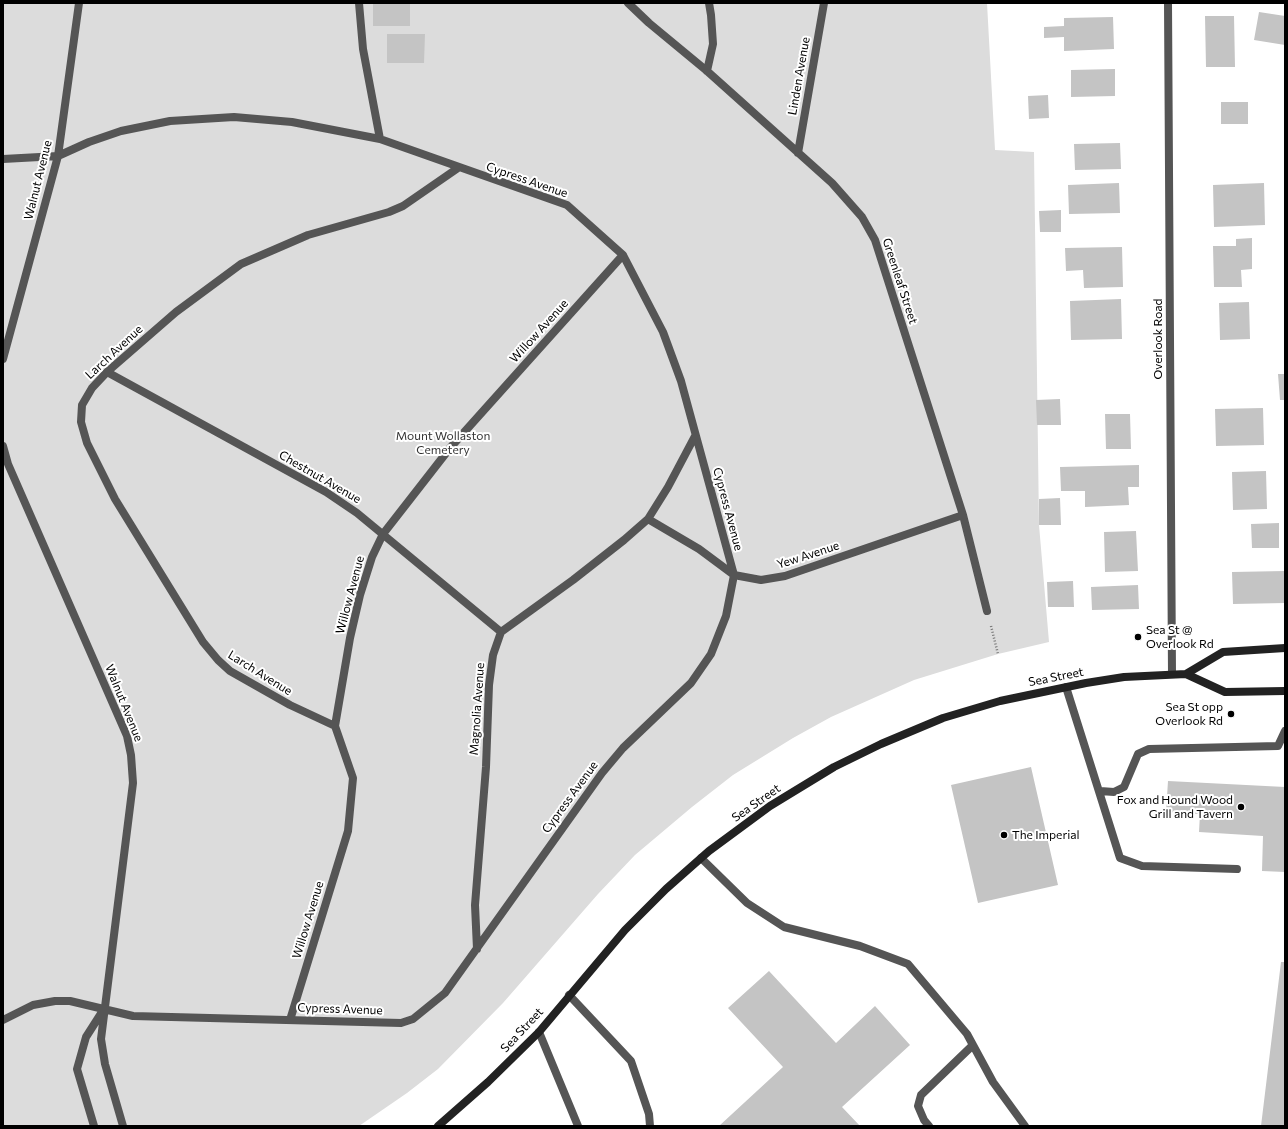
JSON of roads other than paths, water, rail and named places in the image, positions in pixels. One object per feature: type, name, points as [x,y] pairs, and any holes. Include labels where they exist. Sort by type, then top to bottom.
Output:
[{"type":"main road","points":[[1186,674],[1223,652],[1285,648]]},
{"type":"main road","name":"Sea Street","points":[[438,1126],[488,1082],[538,1032],[625,930],[666,889],[701,858],[770,806],[834,767],[881,744],[944,718],[1000,701],[1066,687],[1124,677],[1186,674],[1225,692],[1285,691]]},
{"type":"street","points":[[73,3],[76,18]]},
{"type":"street","name":"Walnut Avenue","points":[[3,359],[58,156],[79,3]]},
{"type":"street","points":[[359,3],[365,56],[380,139]]},
{"type":"street","name":"Greenleaf Street","points":[[628,3],[649,23],[707,71],[832,183],[862,217],[875,240],[963,515],[987,612]]},
{"type":"street","points":[[707,71],[713,44],[709,3]]},
{"type":"street","name":"Linden Avenue","points":[[798,153],[824,3]]},
{"type":"street","name":"Overlook Road","points":[[1168,3],[1172,674]]},
{"type":"street","name":"Cypress Avenue","points":[[3,159],[58,156],[89,142],[121,131],[170,121],[234,117],[292,122],[380,139],[458,168],[567,205],[623,255],[663,332],[680,381],[734,576],[726,616],[711,654],[691,683],[623,748],[602,773],[445,993],[431,1007],[407,1022],[133,1016],[70,1001],[41,1002],[3,1020]]},
{"type":"street","name":"Larch Avenue","points":[[335,726],[290,705],[230,671],[218,660],[203,642],[116,499],[84,432],[81,414],[82,406],[92,388],[107,372],[176,312],[241,264],[268,251],[308,235],[389,212],[403,206],[458,168]]},
{"type":"street","name":"Willow Avenue","points":[[290,1020],[348,831],[353,778],[335,726],[350,638],[360,595],[372,557],[384,534],[450,448],[623,255]]},
{"type":"street","name":"Chestnut Avenue","points":[[107,372],[326,492],[384,534],[501,632]]},
{"type":"street","points":[[501,632],[573,580],[648,519],[668,487],[695,436]]},
{"type":"street","name":"Walnut Avenue","points":[[3,446],[8,464],[127,736],[131,755],[132,783],[103,1009],[101,1039],[105,1064],[122,1126]]},
{"type":"street","name":"Yew Avenue","points":[[648,519],[699,549],[734,576],[761,580],[785,576],[963,515]]},
{"type":"street","name":"Magnolia Avenue","points":[[477,949],[475,905],[486,767],[489,685],[493,655],[501,632]]},
{"type":"street","points":[[1066,687],[1120,858],[1142,866],[1237,869]]},
{"type":"street","points":[[1100,791],[1114,792],[1124,787],[1138,754],[1149,750],[1278,746],[1285,731]]},
{"type":"street","points":[[701,858],[747,903],[784,927],[860,946],[908,964],[968,1034],[993,1082],[1025,1126]]},
{"type":"street","points":[[569,995],[631,1061],[649,1114],[650,1126]]},
{"type":"street","name":"Walnut Avenue","points":[[94,1126],[77,1069],[86,1037],[103,1009]]},
{"type":"street","points":[[538,1032],[578,1126]]},
{"type":"street","points":[[929,1126],[924,1120],[918,1106],[921,1095],[973,1045]]},
{"type":"place","name":"Sea St @ Overlook Rd","points":[[1138,637]]},
{"type":"place","name":"Sea St opp Overlook Rd","points":[[1231,714]]},
{"type":"place","name":"Fox and Hound Wood Grill and Tavern","points":[[1241,807]]},
{"type":"place","name":"The Imperial","points":[[1004,835]]},
{"type":"park label","name":"Mount Wollaston Cemetery","points":[[443,443]]}]
